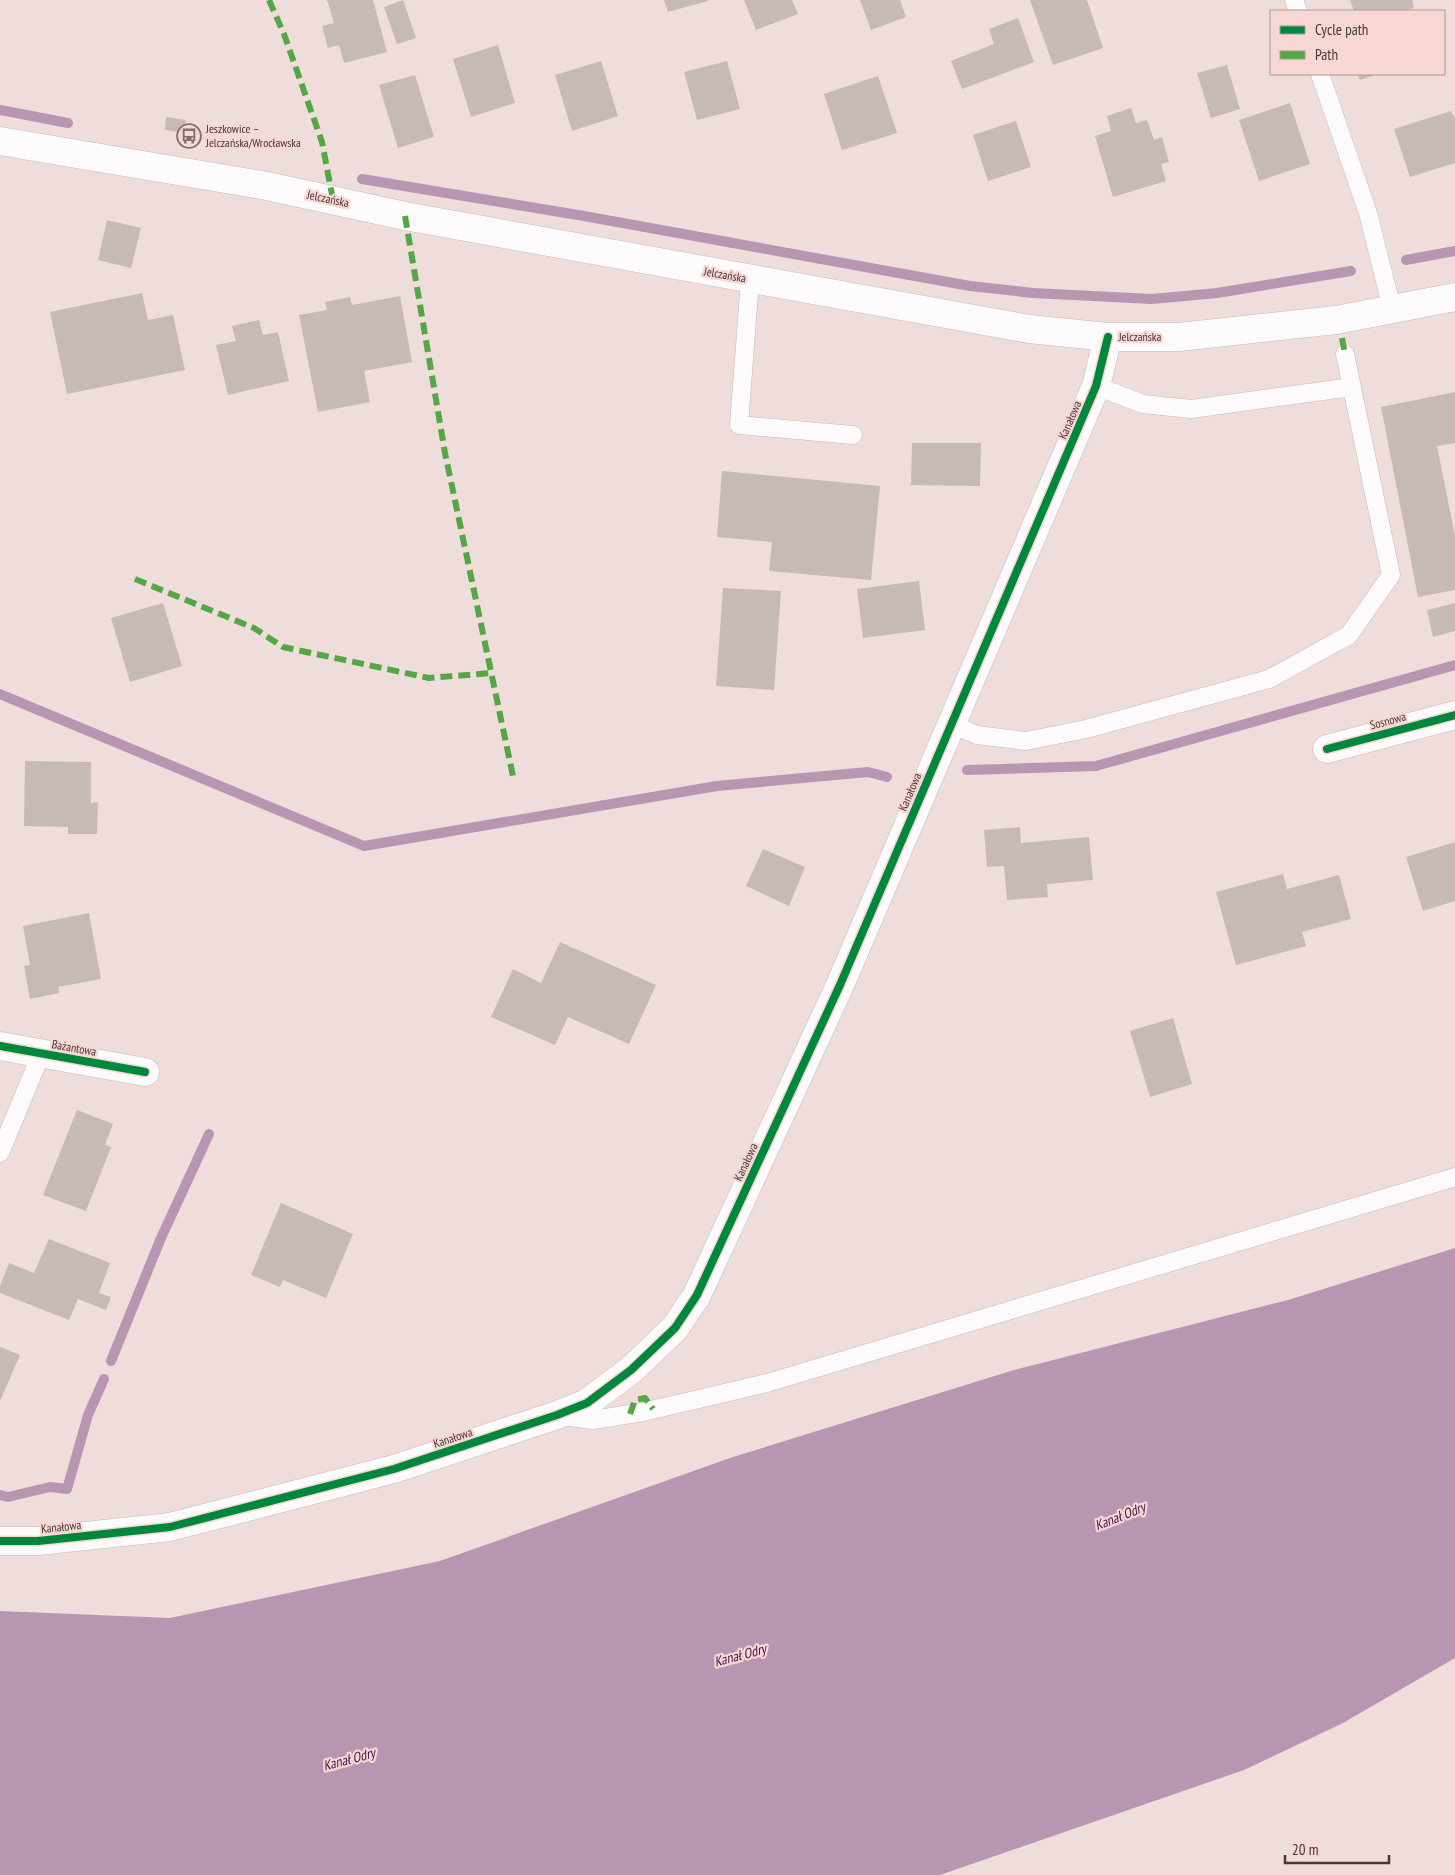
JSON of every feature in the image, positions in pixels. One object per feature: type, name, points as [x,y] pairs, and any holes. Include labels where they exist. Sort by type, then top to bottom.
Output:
[{"type":"street","name":"Jelczańska","points":[[0,141],[267,186],[405,216],[1028,329],[1108,336],[1179,337],[1336,320],[1455,297]]},
{"type":"street","name":"Kanałowa","points":[[0,1541],[38,1541],[170,1527],[394,1469],[557,1415],[587,1403],[631,1370],[675,1328],[697,1295],[840,985],[1096,386],[1108,336]]},
{"type":"street","name":"Sosnowa","points":[[1327,749],[1455,715]]},
{"type":"street","name":"Bażantowa","points":[[0,1046],[145,1072]]},
{"type":"lane","points":[[1320,75],[1368,213],[1392,309]]},
{"type":"lane","points":[[750,280],[739,424],[853,435]]},
{"type":"lane","points":[[951,724],[977,735],[1026,741],[1086,729],[1269,679],[1349,636],[1391,575],[1345,354]]},
{"type":"lane","points":[[1096,386],[1143,404],[1191,409],[1352,388]]},
{"type":"lane","points":[[0,1153],[41,1054]]},
{"type":"lane","points":[[557,1415],[593,1420],[643,1412],[767,1383],[1455,1177]]},
{"type":"water","name":"Kanał Odry","points":[[1455,1248],[1455,1658],[1343,1723],[1244,1770],[940,1875],[0,1875],[0,1611],[170,1618],[440,1561],[730,1458],[1014,1370],[1288,1300]]},
{"type":"building","points":[[327,0],[373,0],[387,52],[344,63],[339,45],[328,48],[322,26],[334,23]]},
{"type":"building","points":[[403,0],[416,38],[397,44],[384,7]]},
{"type":"building","points":[[664,0],[708,0],[708,1],[668,12]]},
{"type":"building","points":[[744,0],[792,0],[798,14],[756,30]]},
{"type":"building","points":[[860,0],[900,0],[906,17],[871,30]]},
{"type":"building","points":[[1030,0],[1087,0],[1103,48],[1053,65]]},
{"type":"building","points":[[1350,0],[1412,0],[1414,8],[1407,10],[1354,10]]},
{"type":"building","points":[[1018,18],[1034,62],[962,89],[951,61],[994,44],[989,29]]},
{"type":"building","points":[[498,45],[515,103],[471,117],[453,59]]},
{"type":"building","points":[[601,61],[618,116],[572,131],[555,75]]},
{"type":"building","points":[[727,61],[740,109],[697,120],[684,72]]},
{"type":"building","points":[[1227,65],[1240,109],[1211,118],[1197,73]]},
{"type":"building","points":[[415,75],[434,137],[398,148],[379,85]]},
{"type":"building","points":[[1358,75],[1375,75],[1360,80]]},
{"type":"building","points":[[878,76],[897,133],[842,150],[824,94]]},
{"type":"building","points":[[1290,103],[1310,164],[1259,181],[1239,120]]},
{"type":"building","points":[[1131,108],[1136,123],[1147,120],[1154,140],[1162,137],[1169,162],[1161,164],[1166,181],[1113,197],[1095,136],[1111,131],[1107,116]]},
{"type":"building","points":[[1451,111],[1455,119],[1455,163],[1410,177],[1394,129]]},
{"type":"building","points":[[166,117],[186,120],[184,133],[165,130]]},
{"type":"building","points":[[1016,121],[1031,167],[988,181],[973,135]]},
{"type":"building","points":[[107,220],[141,228],[131,268],[98,260]]},
{"type":"building","points":[[142,293],[148,320],[173,315],[185,370],[67,394],[50,312]]},
{"type":"building","points":[[400,296],[412,362],[364,371],[370,402],[318,412],[299,315],[327,310],[325,302],[350,297],[352,305]]},
{"type":"building","points":[[259,320],[263,335],[278,332],[289,381],[228,395],[216,345],[236,341],[232,326]]},
{"type":"building","points":[[1455,392],[1455,443],[1437,446],[1455,536],[1455,590],[1418,597],[1381,407]]},
{"type":"building","points":[[912,443],[981,443],[980,486],[911,485]]},
{"type":"building","points":[[722,471],[880,486],[871,580],[769,571],[772,542],[717,537]]},
{"type":"building","points":[[919,581],[925,630],[863,638],[857,589]]},
{"type":"building","points":[[723,588],[781,591],[774,690],[716,686]]},
{"type":"building","points":[[163,603],[182,666],[130,682],[111,618]]},
{"type":"building","points":[[1455,603],[1455,631],[1433,637],[1427,610]]},
{"type":"building","points":[[25,761],[91,762],[91,803],[98,802],[97,834],[68,834],[68,827],[24,826]]},
{"type":"building","points":[[1020,827],[1021,843],[1089,837],[1093,880],[1047,884],[1048,897],[1007,900],[1004,866],[987,867],[984,830]]},
{"type":"building","points":[[1455,842],[1455,901],[1423,911],[1406,857]]},
{"type":"building","points":[[763,849],[805,867],[789,906],[746,886]]},
{"type":"building","points":[[1283,874],[1287,889],[1339,875],[1351,919],[1302,932],[1306,946],[1236,965],[1216,892]]},
{"type":"building","points":[[89,913],[101,979],[58,987],[59,993],[30,999],[24,966],[30,965],[23,926]]},
{"type":"building","points":[[560,942],[656,985],[629,1044],[568,1017],[555,1045],[491,1017],[513,969],[541,983]]},
{"type":"building","points":[[1173,1018],[1192,1084],[1150,1097],[1130,1031]]},
{"type":"building","points":[[77,1110],[113,1124],[105,1145],[111,1147],[86,1211],[43,1195]]},
{"type":"building","points":[[281,1203],[353,1234],[326,1298],[283,1280],[280,1287],[251,1275]]},
{"type":"building","points":[[49,1239],[110,1263],[99,1293],[111,1297],[106,1310],[78,1299],[69,1320],[0,1293],[0,1286],[9,1263],[34,1273]]},
{"type":"building","points":[[0,1347],[20,1355],[0,1401]]},
{"type":"waterway","points":[[0,110],[68,123]]},
{"type":"waterway","points":[[362,179],[584,216],[970,286],[1033,293],[1152,299],[1217,293],[1351,271]]},
{"type":"waterway","points":[[1406,260],[1455,251]]},
{"type":"waterway","points":[[967,770],[1096,766],[1455,665]]},
{"type":"waterway","points":[[0,694],[364,846],[717,786],[868,772],[887,777]]},
{"type":"waterway","points":[[111,1361],[161,1238],[209,1134]]},
{"type":"waterway","points":[[0,1495],[8,1497],[50,1487],[67,1489],[88,1415],[104,1379]]},
{"type":"marked path","points":[[269,0],[284,34],[322,142],[333,200]]},
{"type":"marked path","points":[[405,216],[445,453],[514,781]]},
{"type":"marked path","points":[[1342,338],[1345,354]]},
{"type":"marked path","points":[[135,579],[254,628],[283,647],[429,678],[491,673]]},
{"type":"marked path","points":[[630,1414],[635,1400],[645,1398],[653,1409]]},
{"type":"cycle path","points":[[0,1541],[38,1541],[170,1527],[394,1469],[557,1415],[587,1403],[631,1370],[675,1328],[697,1295],[840,985],[1096,386],[1108,337]]},
{"type":"cycle path","points":[[1327,749],[1455,715]]},
{"type":"cycle path","points":[[0,1046],[145,1072]]},
{"type":"place","name":"Jeszkowice – Jelczańska/Wrocławska","points":[[189,136]]}]
